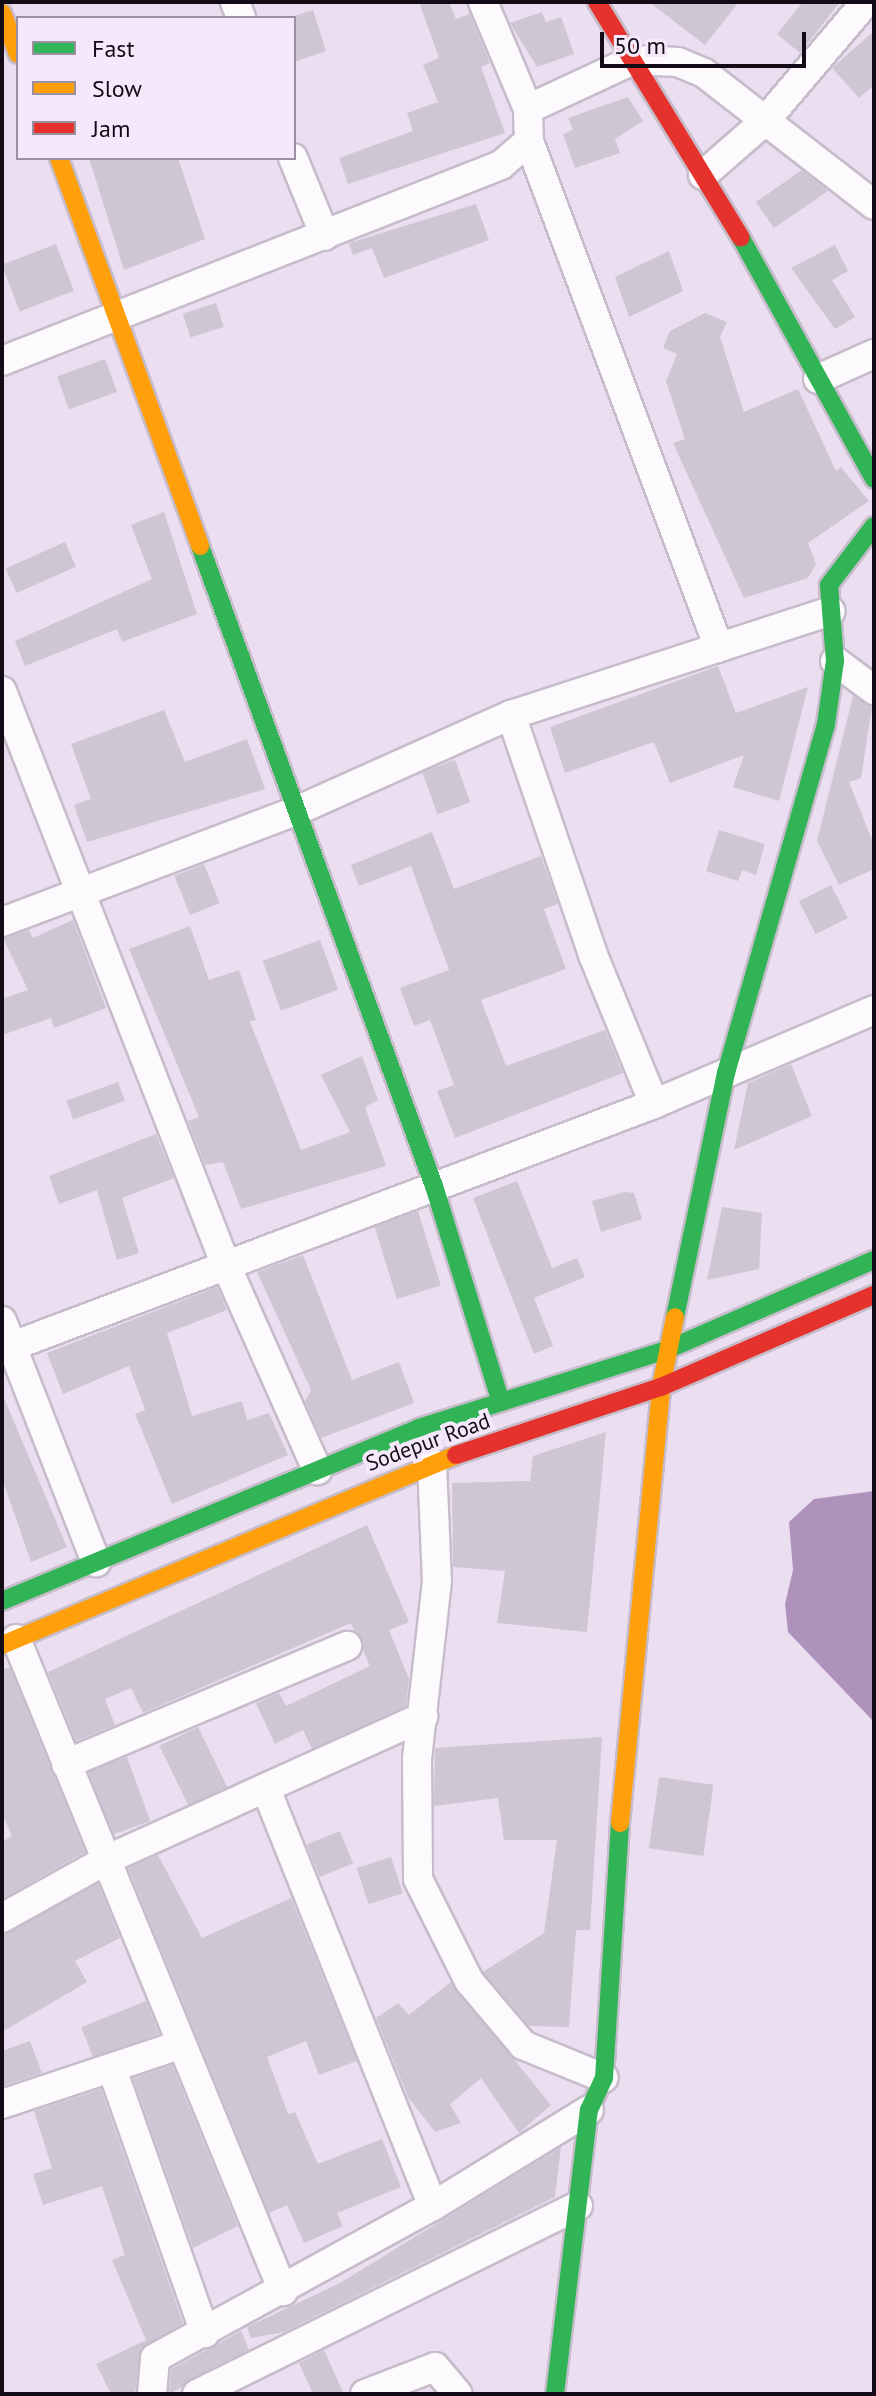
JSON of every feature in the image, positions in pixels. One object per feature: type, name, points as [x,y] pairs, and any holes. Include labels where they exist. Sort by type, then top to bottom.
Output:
[{"type":"street","points":[[483,2],[528,109],[529,141],[720,648]]},
{"type":"street","points":[[597,2],[703,175],[874,479]]},
{"type":"street","points":[[703,175],[765,121],[866,2]]},
{"type":"street","points":[[2,13],[16,49]]},
{"type":"street","points":[[528,109],[633,60],[678,62],[704,73],[874,205]]},
{"type":"street","points":[[2,361],[501,165],[529,141]]},
{"type":"street","points":[[60,160],[434,1186],[501,1402]]},
{"type":"street","points":[[294,160],[325,236]]},
{"type":"street","points":[[818,379],[874,354]]},
{"type":"street","points":[[555,2394],[589,2110],[604,2078],[626,1718],[661,1387],[726,1073],[826,724],[835,661],[829,585],[874,526]]},
{"type":"street","points":[[2,922],[296,811],[511,715],[831,611]]},
{"type":"street","points":[[835,661],[874,690]]},
{"type":"street","points":[[2,691],[225,1263],[317,1470]]},
{"type":"street","points":[[511,715],[593,955],[654,1104]]},
{"type":"street","points":[[96,1562],[5,1339],[225,1263],[654,1104],[874,1010]]},
{"type":"street","points":[[2,1601],[317,1470],[501,1402],[669,1349],[874,1260]]},
{"type":"street","name":"Sodepur Road","points":[[9,1642],[432,1463],[661,1387],[874,1295]]},
{"type":"street","points":[[432,1463],[437,1581],[423,1717],[418,1879],[462,1968],[523,2045],[604,2078]]},
{"type":"street","points":[[9,1642],[66,1764],[103,1862],[283,2291]]},
{"type":"street","points":[[66,1764],[347,1646]]},
{"type":"street","points":[[2,1918],[103,1862],[423,1717]]},
{"type":"street","points":[[266,1789],[433,2206]]},
{"type":"street","points":[[2,2104],[179,2045]]},
{"type":"street","points":[[112,2069],[205,2333]]},
{"type":"street","points":[[152,2394],[149,2365],[433,2206],[589,2110]]},
{"type":"street","points":[[197,2394],[578,2206]]},
{"type":"street","points":[[365,2394],[435,2367],[445,2369],[458,2394]]},
{"type":"shaded area","points":[[874,1491],[874,1722],[788,1632],[785,1604],[793,1570],[789,1522],[814,1499]]},
{"type":"building","points":[[419,2],[449,2],[456,19],[470,14],[490,63],[481,67],[505,133],[348,184],[339,158],[413,131],[407,113],[438,102],[423,65],[439,58]]},
{"type":"building","points":[[649,2],[739,2],[705,45]]},
{"type":"building","points":[[803,2],[840,2],[800,53],[777,34]]},
{"type":"building","points":[[313,10],[326,51],[296,61],[294,16]]},
{"type":"building","points":[[542,12],[546,22],[561,17],[574,54],[537,67],[510,23]]},
{"type":"building","points":[[874,31],[874,85],[859,98],[832,68]]},
{"type":"building","points":[[628,97],[643,121],[615,139],[620,153],[575,168],[563,134],[573,130],[568,118]]},
{"type":"building","points":[[90,160],[179,160],[205,239],[124,270]]},
{"type":"building","points":[[802,170],[828,191],[774,228],[756,202]]},
{"type":"building","points":[[476,204],[489,240],[384,278],[372,248],[353,255],[349,243]]},
{"type":"building","points":[[56,244],[74,291],[20,311],[2,265]]},
{"type":"building","points":[[835,245],[848,271],[832,280],[855,317],[835,329],[791,268]]},
{"type":"building","points":[[669,251],[683,291],[629,317],[615,277]]},
{"type":"building","points":[[216,303],[224,327],[190,338],[183,314]]},
{"type":"building","points":[[705,313],[727,322],[720,337],[744,412],[798,389],[836,471],[841,467],[869,501],[808,543],[816,564],[808,578],[744,598],[673,443],[685,439],[666,381],[677,354],[663,348],[670,331]]},
{"type":"building","points":[[105,359],[117,392],[69,409],[57,376]]},
{"type":"building","points":[[164,512],[197,614],[122,642],[117,629],[25,666],[15,641],[152,579],[131,525]]},
{"type":"building","points":[[65,542],[76,567],[17,593],[6,568]]},
{"type":"building","points":[[718,666],[736,713],[808,687],[779,801],[733,787],[744,755],[670,783],[654,742],[565,773],[550,727]]},
{"type":"building","points":[[853,696],[872,707],[861,778],[849,782],[874,845],[874,869],[839,885],[817,841]]},
{"type":"building","points":[[164,710],[185,762],[247,739],[265,789],[87,842],[74,805],[91,799],[71,744]]},
{"type":"building","points":[[455,760],[470,802],[438,814],[422,772]]},
{"type":"building","points":[[719,830],[765,844],[756,875],[742,870],[738,881],[706,871]]},
{"type":"building","points":[[432,832],[454,889],[541,856],[558,904],[544,909],[566,969],[481,1000],[506,1066],[605,1030],[623,1073],[455,1138],[437,1091],[454,1085],[430,1020],[414,1026],[400,988],[449,970],[411,866],[359,886],[351,865]]},
{"type":"building","points":[[204,864],[220,903],[190,915],[174,876]]},
{"type":"building","points":[[831,885],[848,918],[816,934],[799,901]]},
{"type":"building","points":[[73,920],[106,1008],[54,1028],[51,1018],[2,1035],[2,999],[28,990],[3,938],[29,930],[33,938]]},
{"type":"building","points":[[190,926],[209,980],[239,970],[256,1020],[250,1022],[301,1150],[350,1132],[321,1075],[362,1056],[378,1100],[365,1107],[386,1166],[241,1209],[223,1162],[205,1165],[188,1121],[199,1117],[129,949]]},
{"type":"building","points":[[320,940],[338,990],[281,1011],[263,961]]},
{"type":"building","points":[[791,1064],[812,1116],[734,1150],[748,1083]]},
{"type":"building","points":[[118,1082],[125,1101],[73,1120],[66,1101]]},
{"type":"building","points":[[156,1134],[174,1178],[122,1198],[139,1253],[117,1260],[97,1190],[59,1204],[49,1176]]},
{"type":"building","points":[[517,1181],[552,1268],[577,1258],[585,1277],[534,1298],[553,1346],[534,1354],[473,1198]]},
{"type":"building","points":[[625,1192],[634,1193],[642,1219],[601,1232],[592,1201]]},
{"type":"building","points":[[722,1207],[762,1213],[759,1269],[707,1280]]},
{"type":"building","points":[[418,1211],[441,1286],[397,1299],[374,1224]]},
{"type":"building","points":[[303,1255],[352,1380],[399,1362],[414,1403],[321,1438],[305,1401],[311,1390],[257,1272]]},
{"type":"building","points":[[217,1287],[227,1310],[167,1333],[192,1416],[242,1401],[247,1420],[269,1413],[288,1455],[172,1504],[135,1414],[145,1410],[129,1366],[63,1394],[47,1353]]},
{"type":"building","points":[[4,1398],[67,1547],[31,1562],[2,1478]]},
{"type":"building","points":[[606,1432],[587,1632],[497,1623],[505,1571],[453,1567],[452,1483],[530,1481],[533,1456]]},
{"type":"building","points":[[367,1525],[409,1622],[389,1630],[409,1679],[406,1706],[312,1749],[303,1730],[275,1744],[256,1703],[279,1693],[286,1706],[370,1666],[351,1623],[143,1713],[131,1688],[105,1699],[115,1725],[76,1741],[48,1672]]},
{"type":"building","points":[[10,1668],[85,1852],[2,1899],[2,1842],[12,1836],[2,1813],[2,1669]]},
{"type":"building","points":[[198,1727],[227,1787],[189,1806],[159,1746]]},
{"type":"building","points":[[602,1737],[590,1930],[576,1930],[569,2027],[529,2026],[483,1972],[544,1933],[557,1840],[504,1840],[498,1798],[434,1806],[435,1748]]},
{"type":"building","points":[[127,1757],[150,1821],[112,1835],[88,1771]]},
{"type":"building","points":[[659,1777],[713,1785],[703,1856],[649,1848]]},
{"type":"building","points":[[340,1831],[353,1863],[320,1877],[307,1844]]},
{"type":"building","points":[[158,1855],[202,1938],[291,1898],[357,2061],[319,2075],[306,2041],[267,2057],[288,2114],[295,2112],[318,2164],[382,2139],[401,2187],[337,2213],[343,2226],[304,2243],[287,2205],[269,2213],[128,1868]]},
{"type":"building","points":[[391,1857],[403,1893],[369,1904],[357,1868]]},
{"type":"building","points":[[98,1884],[120,1938],[75,1961],[87,1982],[2,2032],[2,1935]]},
{"type":"building","points":[[451,1982],[551,2105],[519,2133],[481,2078],[450,2104],[461,2123],[435,2132],[408,2097],[376,2018],[398,2003],[409,2015]]},
{"type":"building","points":[[146,2001],[159,2033],[94,2060],[81,2027]]},
{"type":"building","points":[[30,2041],[42,2073],[2,2086],[2,2051]]},
{"type":"building","points":[[172,2065],[238,2226],[193,2248],[133,2078]]},
{"type":"building","points":[[101,2089],[183,2323],[141,2348],[135,2394],[111,2394],[96,2364],[146,2340],[112,2260],[125,2255],[102,2186],[43,2205],[33,2174],[52,2168],[34,2111]]},
{"type":"building","points":[[561,2147],[555,2197],[284,2332],[251,2338],[247,2327],[340,2283]]},
{"type":"building","points":[[241,2331],[249,2350],[169,2394],[171,2369]]},
{"type":"building","points":[[324,2350],[344,2394],[313,2394],[299,2363]]},
{"type":"traffic: fast","points":[[741,238],[874,479]]},
{"type":"traffic: fast","points":[[675,1317],[726,1073],[826,724],[835,661],[829,585],[874,526]]},
{"type":"traffic: fast","points":[[200,546],[434,1186],[501,1402]]},
{"type":"traffic: fast","points":[[2,1601],[419,1428],[669,1349],[874,1260]]},
{"type":"traffic: fast","points":[[555,2394],[589,2110],[604,2078],[620,1823]]},
{"type":"traffic: slow","points":[[2,13],[16,49]]},
{"type":"traffic: slow","points":[[60,160],[200,546]]},
{"type":"traffic: slow","points":[[620,1823],[661,1387],[675,1317]]},
{"type":"traffic: slow","points":[[2,1645],[456,1455]]},
{"type":"traffic: jam","points":[[597,2],[741,238]]},
{"type":"traffic: jam","points":[[456,1455],[661,1387],[874,1295]]}]
